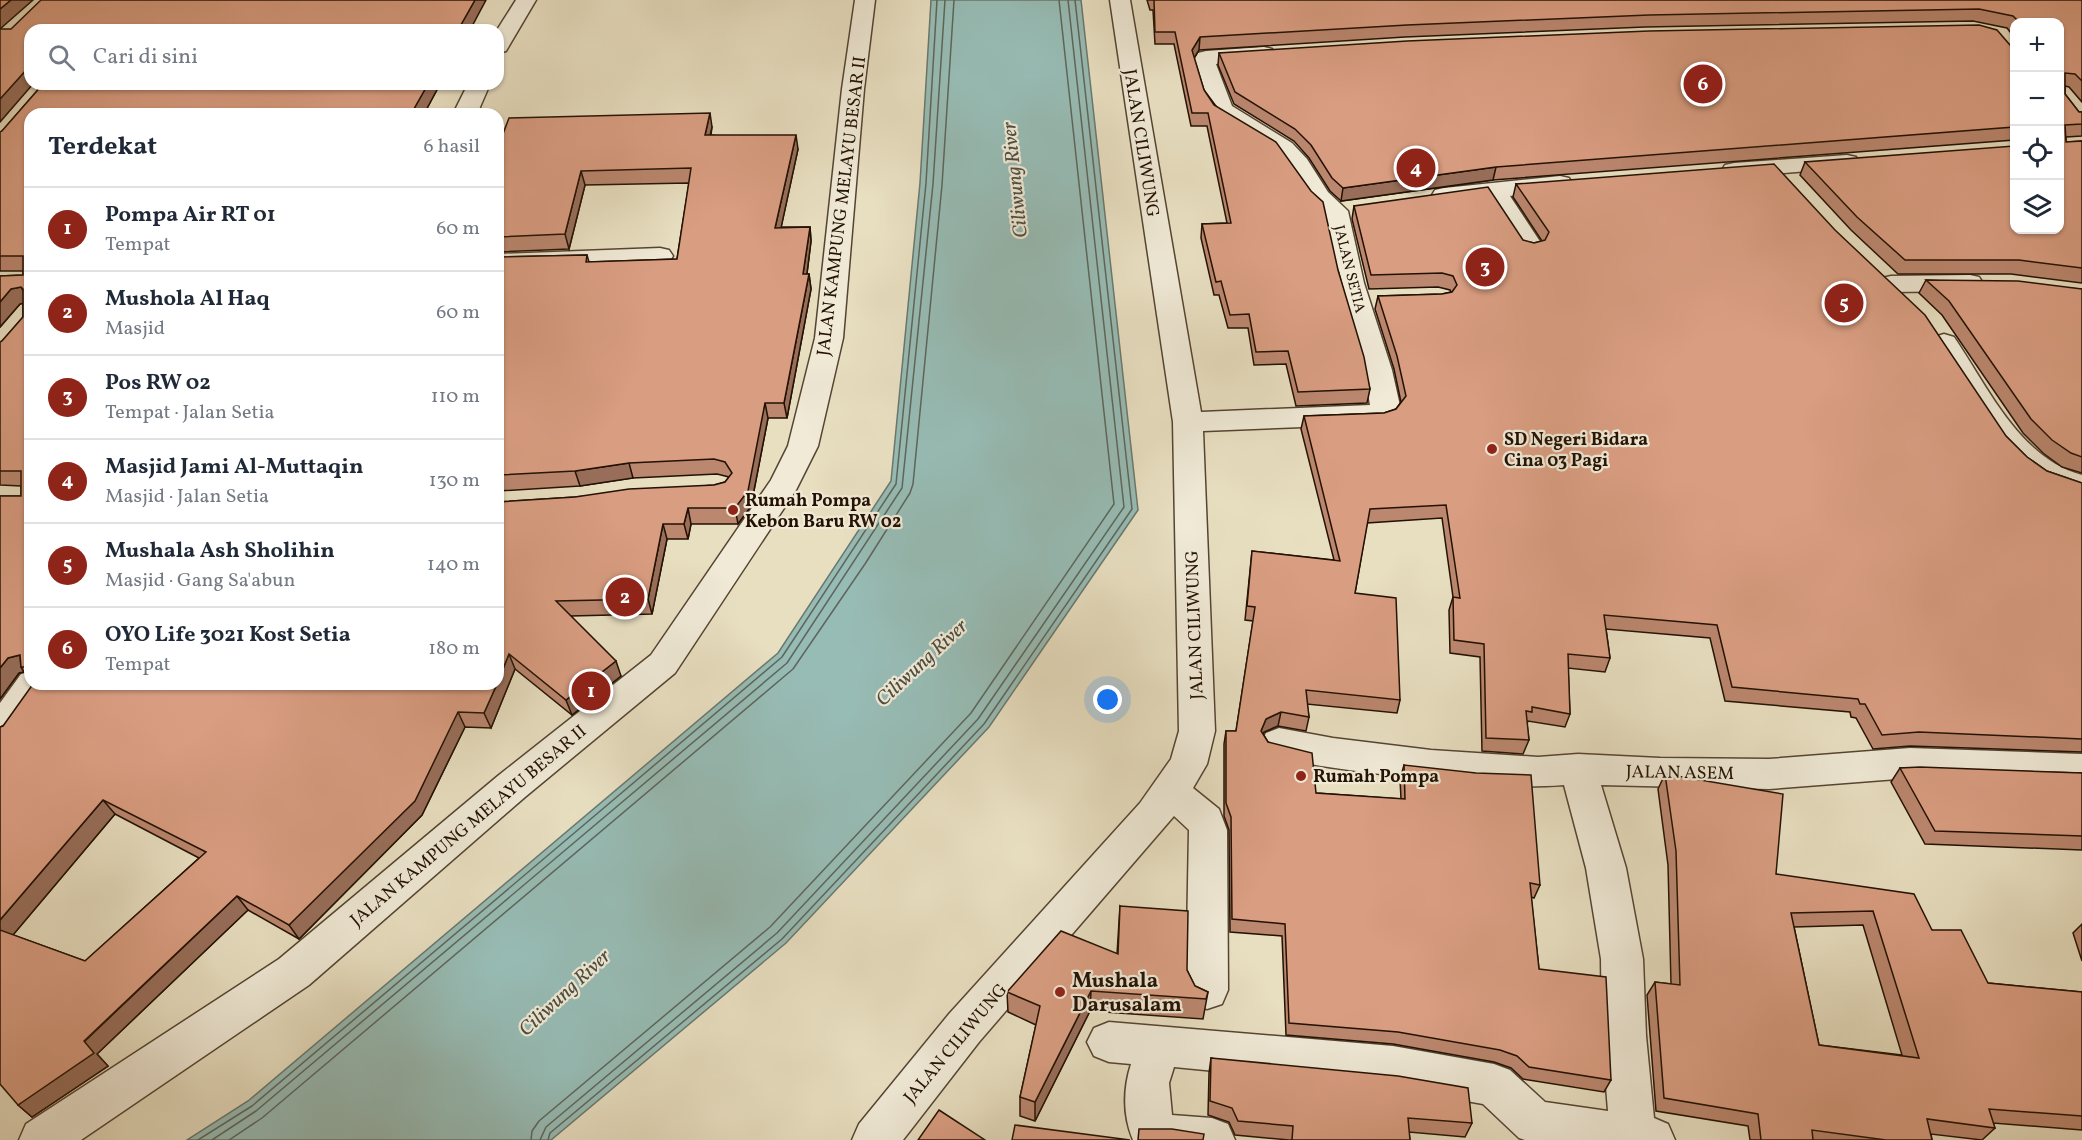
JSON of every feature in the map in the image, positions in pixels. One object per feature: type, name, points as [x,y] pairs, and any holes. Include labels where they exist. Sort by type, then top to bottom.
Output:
[{"type":"street","points":[[504,32],[526,0]]},
{"type":"street","name":"JALAN KAMPUNG MELAYU BESAR II","points":[[42,1140],[294,972],[512,786],[663,664],[784,483],[803,446],[829,338],[852,101],[865,0]]},
{"type":"street","name":"JALAN CILIWUNG","points":[[875,1140],[964,1028],[1154,814],[1188,764],[1197,731],[1188,422],[1120,0]]},
{"type":"street","name":"JALAN SETIA","points":[[1188,422],[1381,414],[1386,410],[1368,298],[1346,209],[1322,203],[1297,160],[1267,136],[1227,114],[1218,105],[1204,62],[1209,56],[1282,53]]},
{"type":"street","points":[[468,108],[476,90]]},
{"type":"street","points":[[1717,171],[1871,160]]},
{"type":"street","points":[[1776,167],[1800,193]]},
{"type":"street","points":[[1425,198],[1580,181]]},
{"type":"street","points":[[1493,189],[1530,246]]},
{"type":"street","points":[[504,262],[660,256]]},
{"type":"street","points":[[2000,285],[1882,276],[1922,315],[2010,441],[2031,462],[2050,476],[2082,486]]},
{"type":"street","points":[[0,730],[30,690]]},
{"type":"street","name":"JALAN ASEM","points":[[1279,743],[1333,753],[1431,765],[1538,772],[1578,769],[1660,773],[1768,774],[1910,763],[2082,769]]},
{"type":"street","points":[[1109,1042],[1393,1067],[1494,1085],[1536,1131],[1643,1138],[1624,1036],[1622,959],[1606,868],[1578,769]]},
{"type":"street","points":[[1170,791],[1205,820],[1208,830],[1207,990]]},
{"type":"street","points":[[1160,1045],[1147,1083],[1150,1126],[1160,1136],[1212,1140]]},
{"type":"water","name":"Ciliwung River","points":[[931,0],[1081,0],[1138,510],[989,727],[786,943],[551,1140],[187,1140],[248,1101],[778,653],[891,481],[920,183]]},
{"type":"building","points":[[0,0],[11,0],[0,9]]},
{"type":"building","points":[[41,0],[475,0],[461,24],[24,24],[24,72],[0,99],[0,29],[11,29]]},
{"type":"building","points":[[1154,0],[2082,0],[2082,81],[2075,74],[2065,73],[2065,94],[2079,112],[2082,112],[2082,124],[2065,125],[2066,142],[2082,141],[2082,268],[2019,260],[1905,260],[1857,217],[1805,162],[2010,146],[2010,234],[2064,234],[2064,18],[2015,18],[1979,9],[1649,15],[1407,25],[1200,37],[1192,50],[1204,90],[1214,105],[1276,142],[1311,191],[1323,202],[1338,270],[1364,357],[1370,389],[1298,392],[1288,351],[1256,352],[1249,314],[1230,315],[1221,281],[1216,282],[1202,224],[1231,223],[1208,113],[1192,113],[1175,32],[1155,32]]},
{"type":"building","points":[[1979,25],[1997,30],[2010,45],[2010,127],[1496,167],[1343,188],[1332,178],[1311,145],[1295,129],[1235,92],[1219,53],[1407,41],[1649,31]]},
{"type":"building","points":[[38,90],[425,90],[414,108],[24,108],[24,667],[21,667],[20,655],[8,658],[0,668],[0,496],[21,496],[21,471],[0,471],[0,342],[23,317],[23,289],[21,287],[11,289],[0,302],[0,276],[23,275],[23,256],[0,256],[0,132]]},
{"type":"building","points":[[710,113],[705,135],[796,135],[775,228],[810,227],[803,274],[809,274],[784,403],[765,403],[748,491],[735,508],[688,508],[684,524],[663,524],[648,599],[556,601],[616,661],[566,700],[509,654],[504,666],[504,502],[575,497],[629,489],[714,485],[725,482],[732,473],[725,462],[714,459],[629,463],[575,471],[504,475],[504,257],[587,255],[586,262],[677,259],[691,168],[581,171],[565,234],[504,237],[504,131],[509,118]]},
{"type":"building","points":[[1774,164],[1835,230],[1925,315],[2006,436],[2027,457],[2047,471],[2082,483],[2082,739],[1919,732],[1882,735],[1865,704],[1860,704],[1858,699],[1732,687],[1717,625],[1604,615],[1610,658],[1568,654],[1570,714],[1532,707],[1532,712],[1526,711],[1529,740],[1486,738],[1484,644],[1454,640],[1453,597],[1460,598],[1446,505],[1370,509],[1355,593],[1396,598],[1400,700],[1306,690],[1309,717],[1281,712],[1266,719],[1261,731],[1268,742],[1312,753],[1316,793],[1405,799],[1404,765],[1476,773],[1531,775],[1540,885],[1530,883],[1539,969],[1606,977],[1611,1080],[1529,1067],[1517,1056],[1500,1050],[1398,1032],[1289,1023],[1285,924],[1232,919],[1231,817],[1226,803],[1226,731],[1236,731],[1255,607],[1247,606],[1252,551],[1340,561],[1304,416],[1384,413],[1396,409],[1406,396],[1397,356],[1378,296],[1442,294],[1452,292],[1457,285],[1453,276],[1442,273],[1371,275],[1354,206],[1488,187],[1523,240],[1534,243],[1545,240],[1549,232],[1516,184]]},
{"type":"building","points":[[1926,280],[2018,281],[2082,289],[2082,457],[2071,453],[2052,440],[2031,419],[1949,301]]},
{"type":"building","points":[[29,690],[494,690],[484,713],[458,712],[415,801],[289,925],[237,896],[84,1041],[94,1053],[18,1105],[0,1084],[0,930],[85,961],[206,852],[103,800],[0,920],[0,727]]},
{"type":"building","points":[[1900,768],[2082,773],[2082,836],[1935,831]]},
{"type":"building","points":[[1665,774],[1783,794],[1776,874],[1914,894],[1932,930],[1961,930],[1988,983],[2082,992],[2082,1116],[1989,1109],[1995,1128],[1927,1119],[1932,1140],[1886,1140],[1812,1130],[1813,1140],[1761,1140],[1758,1114],[1664,1098],[1655,982],[1680,985],[1676,851]],"holes":[[[1873,911],[1919,1058],[1819,1045],[1791,913]]]},
{"type":"building","points":[[1120,906],[1188,911],[1187,970],[1195,986],[1208,992],[1206,999],[1091,991],[1035,1102],[1020,1097],[1040,1006],[1007,992],[1061,931],[1118,954]]},
{"type":"building","points":[[1211,1058],[1398,1076],[1468,1088],[1472,1123],[1408,1118],[1410,1140],[1292,1140],[1293,1126],[1238,1121],[1232,1108],[1210,1101]]},
{"type":"building","points":[[939,1110],[985,1140],[918,1140]]},
{"type":"building","points":[[1015,1125],[1130,1140],[1012,1140]]},
{"type":"building","points":[[1139,1129],[1172,1129],[1204,1134],[1203,1140],[1138,1140]]},
{"type":"place","name":"OYO Life 3021 Kost Setia","points":[[1703,84]]},
{"type":"place","name":"Masjid Jami Al-Muttaqin","points":[[1416,168]]},
{"type":"place","name":"Pos RW 02","points":[[1485,267]]},
{"type":"place","name":"Mushala Ash Sholihin","points":[[1844,303]]},
{"type":"place","name":"SD Negeri Bidara Cina 03 Pagi","points":[[1492,449]]},
{"type":"place","name":"Rumah Pompa Kebon Baru RW 02","points":[[733,510]]},
{"type":"place","name":"Mushola Al Haq","points":[[625,597]]},
{"type":"place","name":"Pompa Air RT 01","points":[[591,691]]},
{"type":"place","name":"Rumah Pompa","points":[[1301,776]]},
{"type":"place","name":"Mushala Darusalam","points":[[1060,992]]}]
